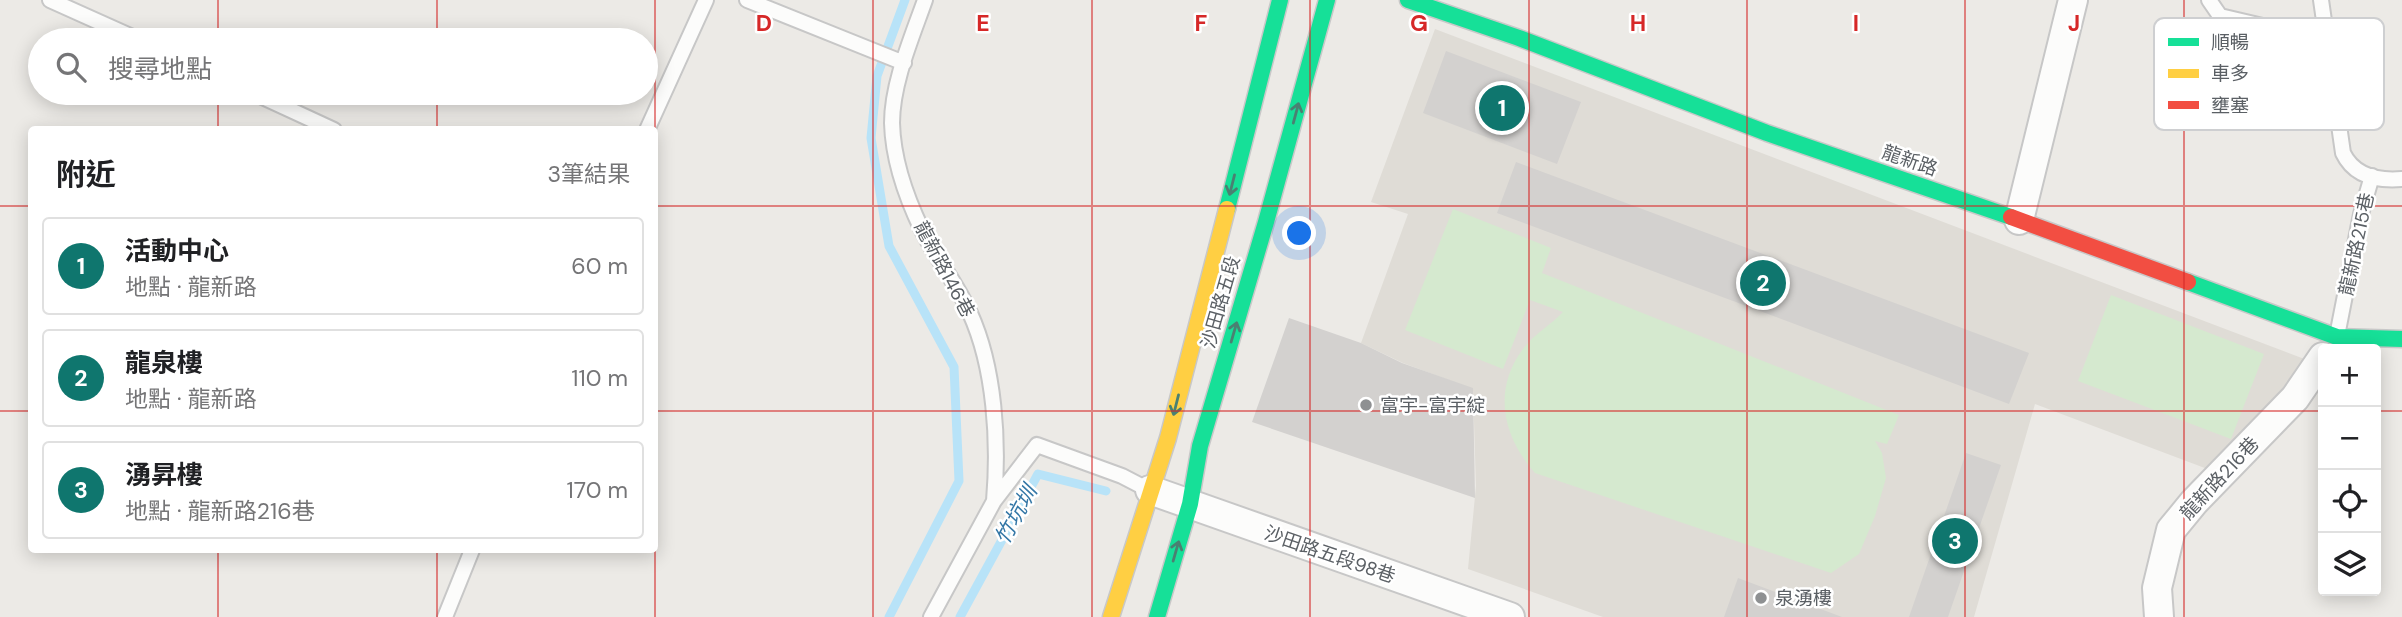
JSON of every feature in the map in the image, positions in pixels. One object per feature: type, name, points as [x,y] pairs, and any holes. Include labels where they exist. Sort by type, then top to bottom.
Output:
[{"type":"street","name":"沙田路五段","points":[[1111,617],[1168,438],[1280,0]]},
{"type":"street","name":"沙田路五段","points":[[1157,617],[1190,504],[1200,446],[1266,222],[1327,0]]},
{"type":"street","name":"龍新路","points":[[1408,0],[1520,38],[1767,133],[2019,220],[2320,344]]},
{"type":"street","points":[[2019,220],[2073,0]]},
{"type":"street","name":"龍新路","points":[[2362,344],[2402,339]]},
{"type":"street","name":"龍新路216巷","points":[[2159,617],[2157,587],[2171,530],[2194,502],[2295,398],[2318,365]]},
{"type":"street","name":"沙田路五段98巷","points":[[1150,490],[1510,617]]},
{"type":"lane","points":[[50,0],[112,28]]},
{"type":"lane","points":[[649,126],[706,0]]},
{"type":"lane","points":[[747,0],[900,62]]},
{"type":"lane","name":"龍新路146巷","points":[[925,0],[900,62],[892,122],[897,166],[922,230],[970,313],[984,360],[995,433],[996,472],[993,501]]},
{"type":"lane","points":[[2209,0],[2220,16],[2229,18]]},
{"type":"lane","name":"龍新路215巷","points":[[2321,0],[2324,18]]},
{"type":"lane","points":[[280,105],[325,126]]},
{"type":"lane","name":"龍新路215巷","points":[[2331,344],[2372,176],[2349,166],[2343,153],[2340,130]]},
{"type":"lane","points":[[2372,176],[2385,180],[2402,178]]},
{"type":"lane","points":[[931,617],[993,501],[1037,445],[1122,476],[1150,490]]},
{"type":"lane","points":[[445,617],[471,553]]},
{"type":"shaded area","points":[[1435,29],[2318,364],[2318,367],[2226,476],[2035,404],[1974,617],[1603,617],[1468,569],[1476,486],[1473,389],[1403,363],[1361,343],[1408,214],[1371,202]]},
{"type":"green space","points":[[1453,209],[1551,248],[1542,273],[1899,415],[1887,444],[1875,441],[1882,453],[1886,478],[1875,516],[1859,554],[1831,573],[1535,473],[1515,444],[1509,429],[1505,413],[1507,381],[1523,349],[1563,312],[1530,300],[1503,369],[1405,330]]},
{"type":"green space","points":[[2111,295],[2264,354],[2231,439],[2078,381]]},
{"type":"building","points":[[1446,51],[1581,102],[1557,164],[1423,113]]},
{"type":"building","points":[[1516,162],[2029,353],[2009,404],[1497,213]]},
{"type":"building","name":"富宇-富宇綻","points":[[1289,318],[1361,343],[1402,363],[1473,388],[1475,498],[1252,422]]},
{"type":"building","points":[[1966,453],[2001,465],[1948,617],[1909,617]]},
{"type":"building","name":"泉湧樓","points":[[1738,578],[1842,617],[1724,617]]},
{"type":"waterway","points":[[889,617],[959,481],[954,367],[889,246],[871,138],[877,76],[905,0]]},
{"type":"waterway","name":"竹坑圳","points":[[960,617],[1038,474],[1106,491]]},
{"type":"traffic: fast","points":[[1227,209],[1280,0]]},
{"type":"traffic: fast","points":[[1157,617],[1190,504],[1200,446],[1266,222],[1327,0]]},
{"type":"traffic: fast","points":[[1408,0],[1519,38],[1767,133],[2011,217]]},
{"type":"traffic: fast","points":[[2188,282],[2337,337],[2402,339]]},
{"type":"traffic: slow","points":[[1111,617],[1168,438],[1227,209]]},
{"type":"traffic: jam","points":[[2011,217],[2188,282]]},
{"type":"place","name":"活動中心","points":[[1502,108]]},
{"type":"place","name":"龍泉樓","points":[[1763,283]]},
{"type":"place","name":"富宇-富宇綻","points":[[1366,405]]},
{"type":"place","name":"湧昇樓","points":[[1955,541]]},
{"type":"place","name":"泉湧樓","points":[[1761,598]]}]
